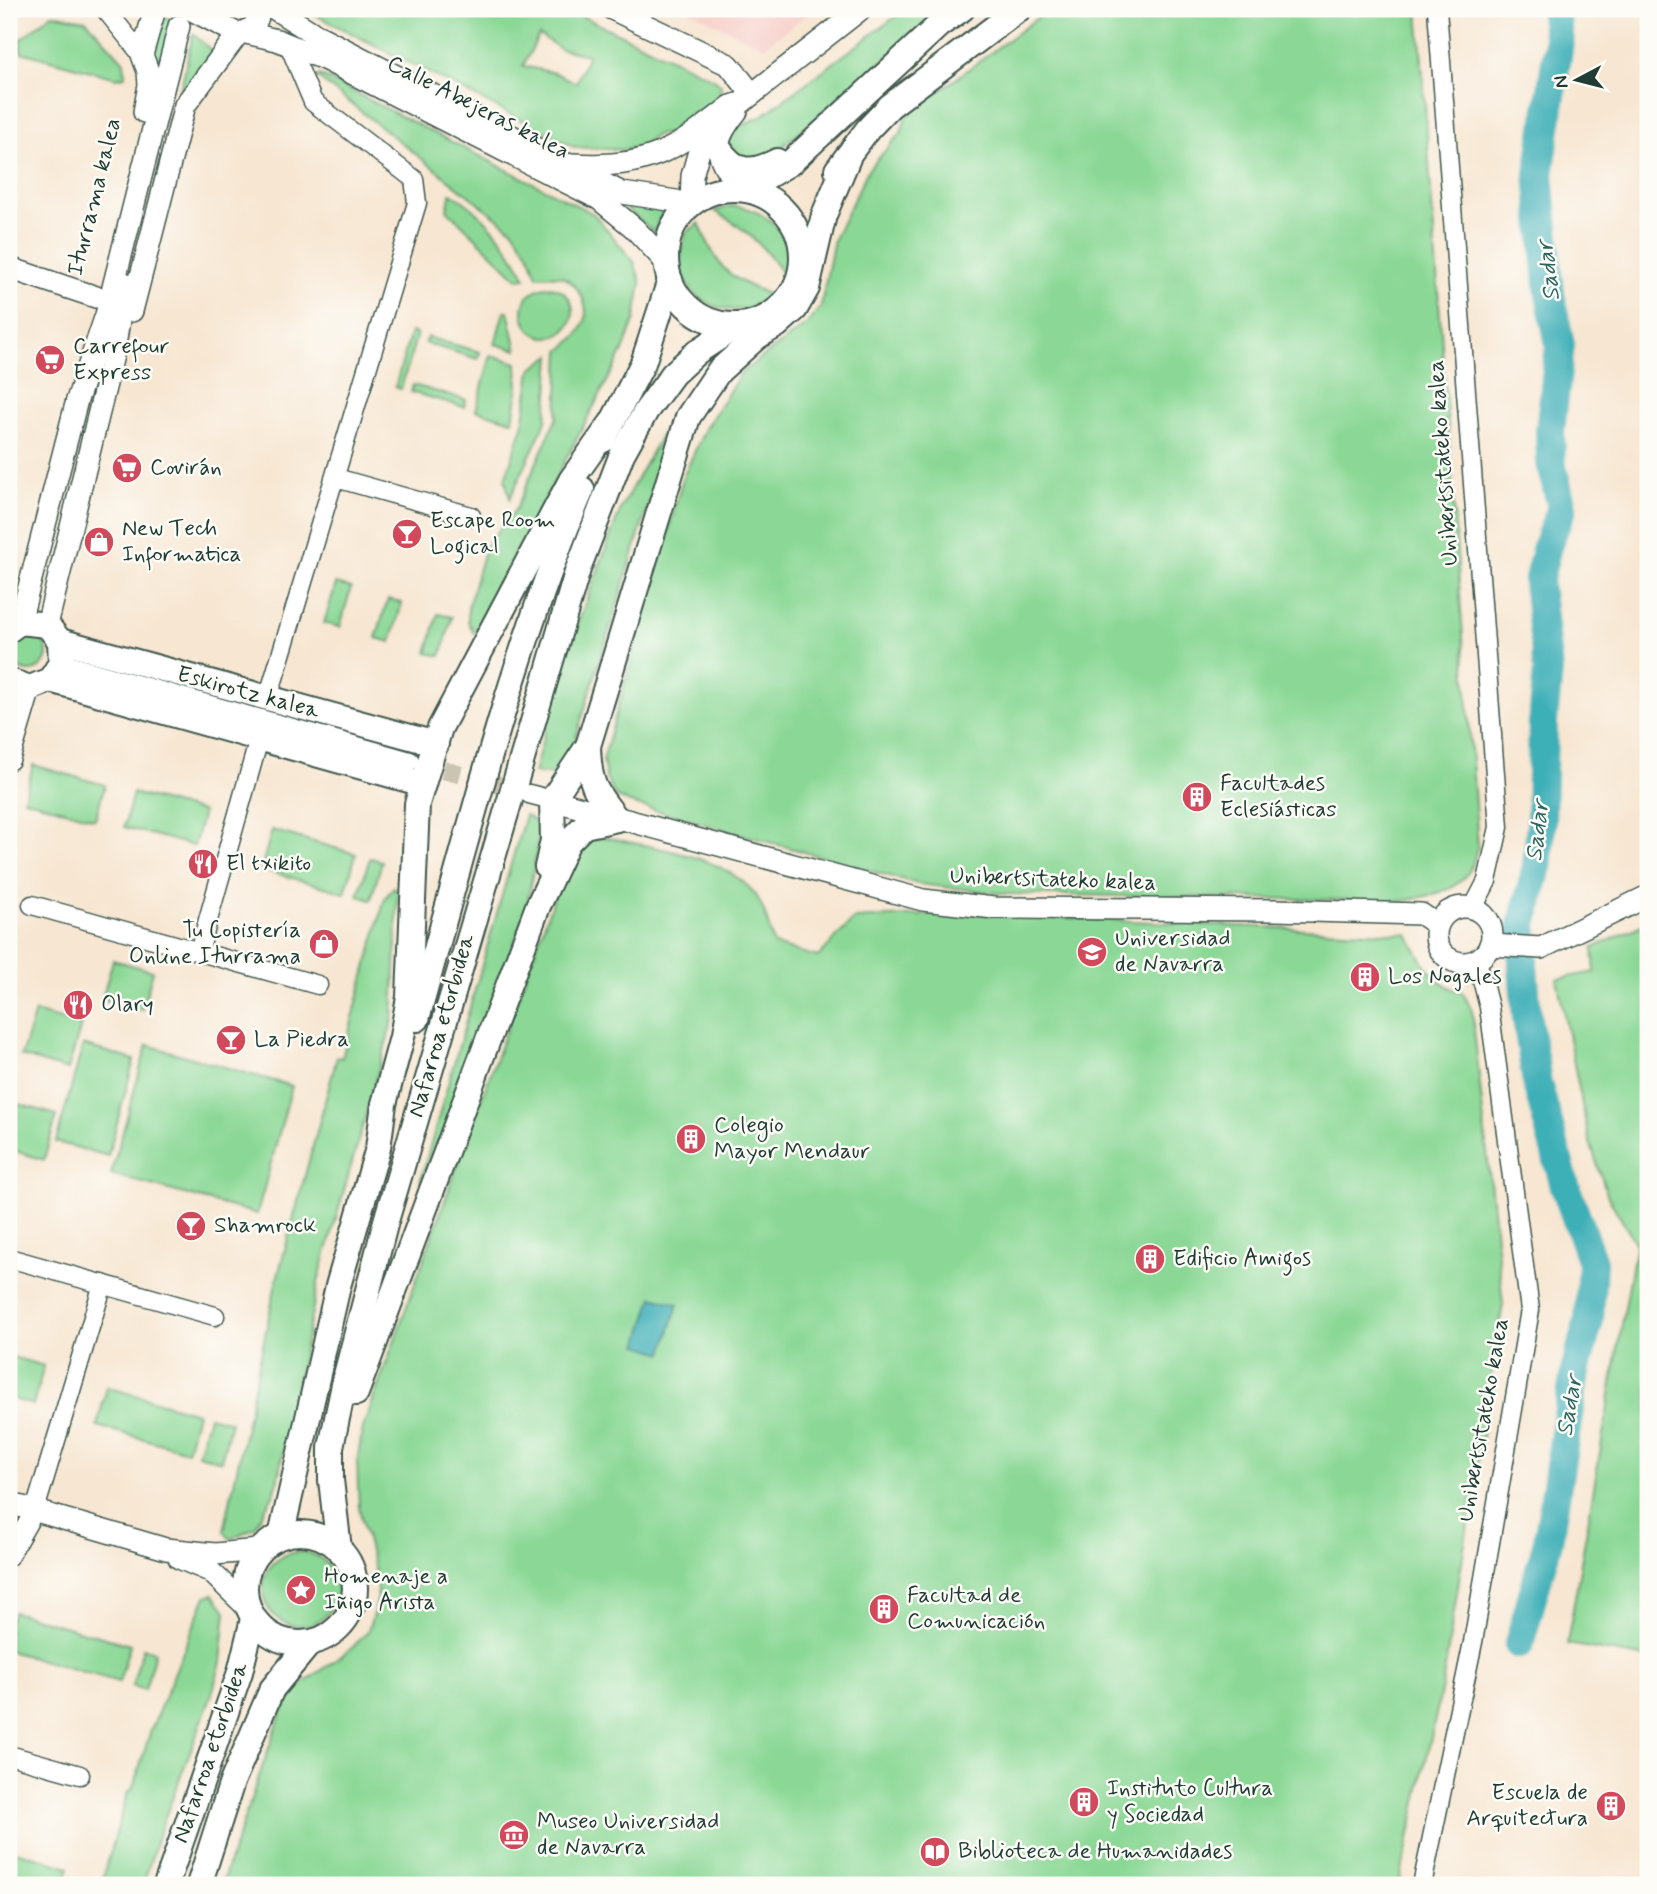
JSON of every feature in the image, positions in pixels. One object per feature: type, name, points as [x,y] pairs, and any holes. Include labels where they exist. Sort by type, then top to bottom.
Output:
[{"type":"main road","points":[[749,330],[711,321],[695,313],[680,298],[668,271],[671,229],[690,205],[705,195],[741,189],[782,170],[939,24],[962,9]]},
{"type":"main road","name":"Nafarroa etorbidea","points":[[802,250],[827,180],[848,158],[868,129],[890,106],[1019,9]]},
{"type":"main road","points":[[719,149],[733,166],[756,170],[778,161],[812,132],[837,117]]},
{"type":"main road","name":"Nafarroa etorbidea","points":[[340,1549],[331,1447],[346,1375],[386,1221],[526,737],[578,569],[602,512],[640,441],[666,404],[749,330],[795,309],[807,288],[824,215],[848,158]]},
{"type":"main road","points":[[335,1510],[354,1399],[538,906],[568,842],[584,826],[617,819],[595,793],[589,778],[588,746],[688,417],[749,330],[786,301],[796,285],[802,250],[796,228],[783,210],[766,196],[741,189]]},
{"type":"main road","name":"Nafarroa etorbidea","points":[[281,1536],[338,1286],[382,1133],[393,1109],[467,839],[550,573],[610,425],[643,363],[668,271]]},
{"type":"main road","name":"Nafarroa etorbidea","points":[[382,1133],[384,1104],[409,997],[417,804],[440,728],[571,480],[610,425]]},
{"type":"main road","points":[[14,626],[43,663]]},
{"type":"main road","name":"Eskirotz kalea","points":[[43,663],[268,698],[436,744]]},
{"type":"main road","name":"Eskirotz kalea","points":[[43,663],[259,739],[423,784]]},
{"type":"main road","points":[[538,906],[553,840],[541,797],[588,746]]},
{"type":"main road","points":[[312,1534],[340,1549],[350,1563],[355,1580],[355,1597],[349,1614],[339,1628],[325,1638],[309,1644],[277,1640],[250,1613],[245,1577],[259,1550],[281,1536],[312,1534]]},
{"type":"main road","name":"Nafarroa etorbidea","points":[[166,1885],[240,1672],[250,1613]]},
{"type":"main road","name":"Nafarroa etorbidea","points":[[199,1885],[232,1782],[272,1689],[309,1644]]},
{"type":"street","points":[[105,9],[142,55]]},
{"type":"street","name":"Iturrama kalea","points":[[77,400],[96,297],[148,92],[148,71],[142,55],[155,9]]},
{"type":"street","points":[[114,351],[127,328],[185,105],[242,33],[259,21],[261,9]]},
{"type":"street","name":"Calle Abejeras kalea","points":[[275,9],[313,33],[622,193],[690,205]]},
{"type":"street","points":[[612,9],[729,65],[747,98]]},
{"type":"street","points":[[568,163],[601,166],[655,158],[747,98],[861,9]]},
{"type":"street","name":"Unibertsitateko kalea","points":[[1437,9],[1499,827],[1487,881],[1473,908]]},
{"type":"street","points":[[9,759],[43,663],[185,22]]},
{"type":"street","name":"Iturrama kalea","points":[[14,626],[77,400],[106,315],[185,22]]},
{"type":"street","name":"Calle Abejeras kalea","points":[[185,22],[289,45],[314,55],[599,199],[634,228],[668,271]]},
{"type":"street","points":[[268,698],[337,478],[417,203],[414,179],[313,102],[289,45]]},
{"type":"street","points":[[304,84],[305,73],[314,55]]},
{"type":"street","points":[[741,189],[722,161],[719,149],[722,128],[747,98]]},
{"type":"street","points":[[690,205],[692,176],[706,126]]},
{"type":"street","points":[[9,268],[96,297]]},
{"type":"street","points":[[337,478],[471,516]]},
{"type":"street","name":"Eskirotz kalea","points":[[43,663],[410,761]]},
{"type":"street","points":[[199,952],[259,739]]},
{"type":"street","name":"Unibertsitateko kalea","points":[[541,797],[923,900],[994,908],[1275,910],[1421,915],[1437,925]]},
{"type":"street","points":[[1492,951],[1492,936],[1487,919],[1473,908],[1455,908],[1447,912],[1437,925],[1437,944],[1449,960],[1458,963],[1492,951],[1541,948],[1648,896]]},
{"type":"street","points":[[32,905],[318,985]]},
{"type":"street","name":"Unibertsitateko kalea","points":[[1422,1885],[1474,1642],[1530,1310],[1489,1007],[1492,951]]},
{"type":"street","points":[[9,1258],[215,1316]]},
{"type":"street","points":[[9,1556],[35,1510],[103,1284]]},
{"type":"street","points":[[9,1503],[166,1549],[210,1571],[250,1613]]},
{"type":"street","points":[[166,1549],[215,1554],[259,1550]]},
{"type":"street","points":[[9,1755],[80,1775]]},
{"type":"shaded area","points":[[685,9],[814,9],[764,47]]},
{"type":"green space","points":[[304,9],[567,9],[714,79],[721,85],[719,99],[673,133],[656,135],[641,146],[624,150],[574,147]],"holes":[[[539,35],[561,49],[588,55],[576,83],[555,73],[523,66]]]},
{"type":"green space","points":[[906,9],[944,9],[776,152],[758,163],[730,154],[728,129],[736,122],[741,126],[762,116]]},
{"type":"green space","points":[[1049,9],[1418,9],[1478,846],[1468,873],[1447,889],[1402,901],[1007,894],[918,884],[630,803],[615,796],[606,778],[603,760],[684,475],[705,429],[741,373],[807,324],[821,306],[834,239],[868,170],[901,133],[906,116]]},
{"type":"green space","points":[[52,14],[86,20],[124,62],[125,76],[116,78],[21,52],[20,40]]},
{"type":"green space","points":[[165,17],[174,20],[161,73],[150,54],[159,20]]},
{"type":"green space","points":[[193,34],[213,52],[178,101]]},
{"type":"green space","points":[[320,75],[594,214],[634,262],[641,283],[635,319],[623,351],[474,633],[468,621],[468,607],[485,547],[516,509],[557,417],[560,351],[581,330],[586,309],[579,291],[570,281],[555,276],[537,276],[529,254],[513,230],[317,77]]},
{"type":"green space","points":[[451,193],[475,210],[494,230],[526,278],[518,279],[447,210]]},
{"type":"green space","points":[[630,203],[665,207],[654,232],[626,208]]},
{"type":"green space","points":[[730,206],[756,212],[777,228],[788,250],[784,277],[754,240],[715,211]]},
{"type":"green space","points":[[699,223],[724,269],[742,282],[770,295],[760,303],[736,310],[710,304],[690,288],[682,271],[682,249],[686,233]]},
{"type":"green space","points":[[548,287],[565,295],[573,312],[565,329],[548,337],[531,329],[523,312],[531,295]]},
{"type":"green space","points":[[504,311],[508,311],[517,350],[495,344]]},
{"type":"green space","points":[[411,332],[417,334],[401,389],[395,387]]},
{"type":"green space","points":[[427,337],[480,352],[478,359],[425,343]]},
{"type":"green space","points":[[491,355],[517,363],[518,389],[513,421],[476,410]]},
{"type":"green space","points":[[551,355],[546,421],[510,498],[505,479],[523,426],[531,370]]},
{"type":"green space","points":[[413,385],[466,400],[464,407],[411,392]]},
{"type":"green space","points":[[669,421],[667,445],[574,743],[555,775],[534,773],[562,665],[622,506]]},
{"type":"green space","points":[[336,584],[351,588],[340,627],[324,623]]},
{"type":"green space","points":[[388,599],[402,603],[391,642],[376,638]]},
{"type":"green space","points":[[438,614],[452,617],[441,656],[427,653]]},
{"type":"green space","points":[[29,635],[42,640],[47,653],[42,666],[29,671],[16,666],[11,653],[16,640]]},
{"type":"green space","points":[[33,765],[105,785],[95,819],[24,799]]},
{"type":"green space","points":[[133,793],[203,812],[194,846],[124,827]]},
{"type":"green space","points":[[525,815],[541,825],[526,911],[425,1182],[420,1182]]},
{"type":"green space","points":[[272,830],[356,854],[345,893],[261,869]]},
{"type":"green space","points":[[605,837],[665,849],[724,869],[741,880],[755,894],[764,912],[774,945],[818,957],[854,919],[961,913],[1408,934],[1429,970],[1444,984],[1463,993],[1472,1010],[1503,1304],[1442,1687],[1399,1885],[221,1885],[282,1711],[302,1684],[352,1648],[368,1631],[378,1598],[374,1567],[359,1508],[357,1462],[363,1428],[561,878],[583,842]]},
{"type":"green space","points":[[370,858],[382,861],[371,900],[358,896]]},
{"type":"green space","points":[[394,887],[398,891],[393,1019],[319,1278],[275,1492],[254,1528],[230,1539],[224,1531],[276,1283],[337,1057],[342,1058],[385,898]]},
{"type":"green space","points":[[1648,922],[1648,1658],[1567,1644],[1636,1244],[1608,1197],[1589,1139],[1557,979],[1595,972],[1593,948]]},
{"type":"green space","points":[[113,960],[153,971],[142,1010],[102,999]]},
{"type":"green space","points":[[35,1012],[81,1025],[68,1070],[21,1056]]},
{"type":"green space","points":[[83,1045],[134,1060],[108,1156],[56,1142]]},
{"type":"green space","points":[[147,1045],[292,1086],[257,1214],[111,1174]]},
{"type":"green space","points":[[11,1102],[57,1115],[44,1160],[9,1149]]},
{"type":"green space","points":[[9,1356],[44,1366],[33,1405],[9,1398]]},
{"type":"green space","points":[[107,1387],[197,1413],[187,1451],[97,1426]]},
{"type":"green space","points":[[209,1416],[231,1422],[221,1461],[198,1454]]},
{"type":"green space","points":[[300,1552],[314,1555],[326,1563],[334,1575],[337,1589],[334,1603],[326,1615],[314,1623],[300,1626],[286,1623],[274,1615],[266,1603],[263,1589],[266,1575],[274,1563],[286,1555]]},
{"type":"green space","points":[[213,1594],[226,1611],[221,1662],[211,1697],[159,1833],[143,1885],[101,1885],[128,1792],[133,1788],[151,1730],[206,1596]]},
{"type":"green space","points":[[14,1612],[130,1645],[119,1682],[9,1651],[9,1621]]},
{"type":"green space","points":[[143,1648],[155,1652],[145,1690],[132,1686]]},
{"type":"green space","points":[[9,1849],[69,1867],[64,1885],[9,1885]]},
{"type":"water","points":[[653,1297],[678,1304],[663,1353],[638,1345]]},
{"type":"waterway","name":"Sadar","points":[[1519,1644],[1548,1541],[1575,1372],[1589,1320],[1592,1262],[1565,1186],[1537,1083],[1527,1018],[1523,966],[1523,924],[1537,866],[1541,824],[1543,722],[1548,670],[1538,583],[1547,546],[1562,508],[1551,463],[1550,431],[1560,345],[1550,294],[1539,174],[1559,42],[1554,9]]},
{"type":"tunnel","points":[[417,763],[525,792]]},
{"type":"place","name":"Carrefour Express","points":[[50,360]]},
{"type":"place","name":"Covirán","points":[[127,468]]},
{"type":"place","name":"Escape Room Logical","points":[[407,534]]},
{"type":"place","name":"New Tech Informatica","points":[[99,542]]},
{"type":"place","name":"Facultades Eclesiásticas","points":[[1197,797]]},
{"type":"place","name":"El txikito","points":[[203,864]]},
{"type":"place","name":"Tu Copistería Online Iturrama","points":[[324,944]]},
{"type":"place","name":"Universidad de Navarra","points":[[1092,952]]},
{"type":"place","name":"Los Nogales","points":[[1365,977]]},
{"type":"place","name":"Olary","points":[[78,1005]]},
{"type":"place","name":"La Piedra","points":[[231,1040]]},
{"type":"place","name":"Colegio Mayor Mendaur","points":[[691,1139]]},
{"type":"place","name":"Shamrock","points":[[191,1226]]},
{"type":"place","name":"Edificio Amigos","points":[[1150,1259]]},
{"type":"place","name":"Homenaje a Iñigo Arista","points":[[301,1590]]},
{"type":"place","name":"Facultad de Comunicación","points":[[884,1609]]},
{"type":"place","name":"Instituto Cultura y Sociedad","points":[[1084,1802]]},
{"type":"place","name":"Escuela de Arquitectura","points":[[1611,1806]]},
{"type":"place","name":"Museo Universidad de Navarra","points":[[514,1835]]},
{"type":"place","name":"Biblioteca de Humanidades","points":[[935,1852]]}]
